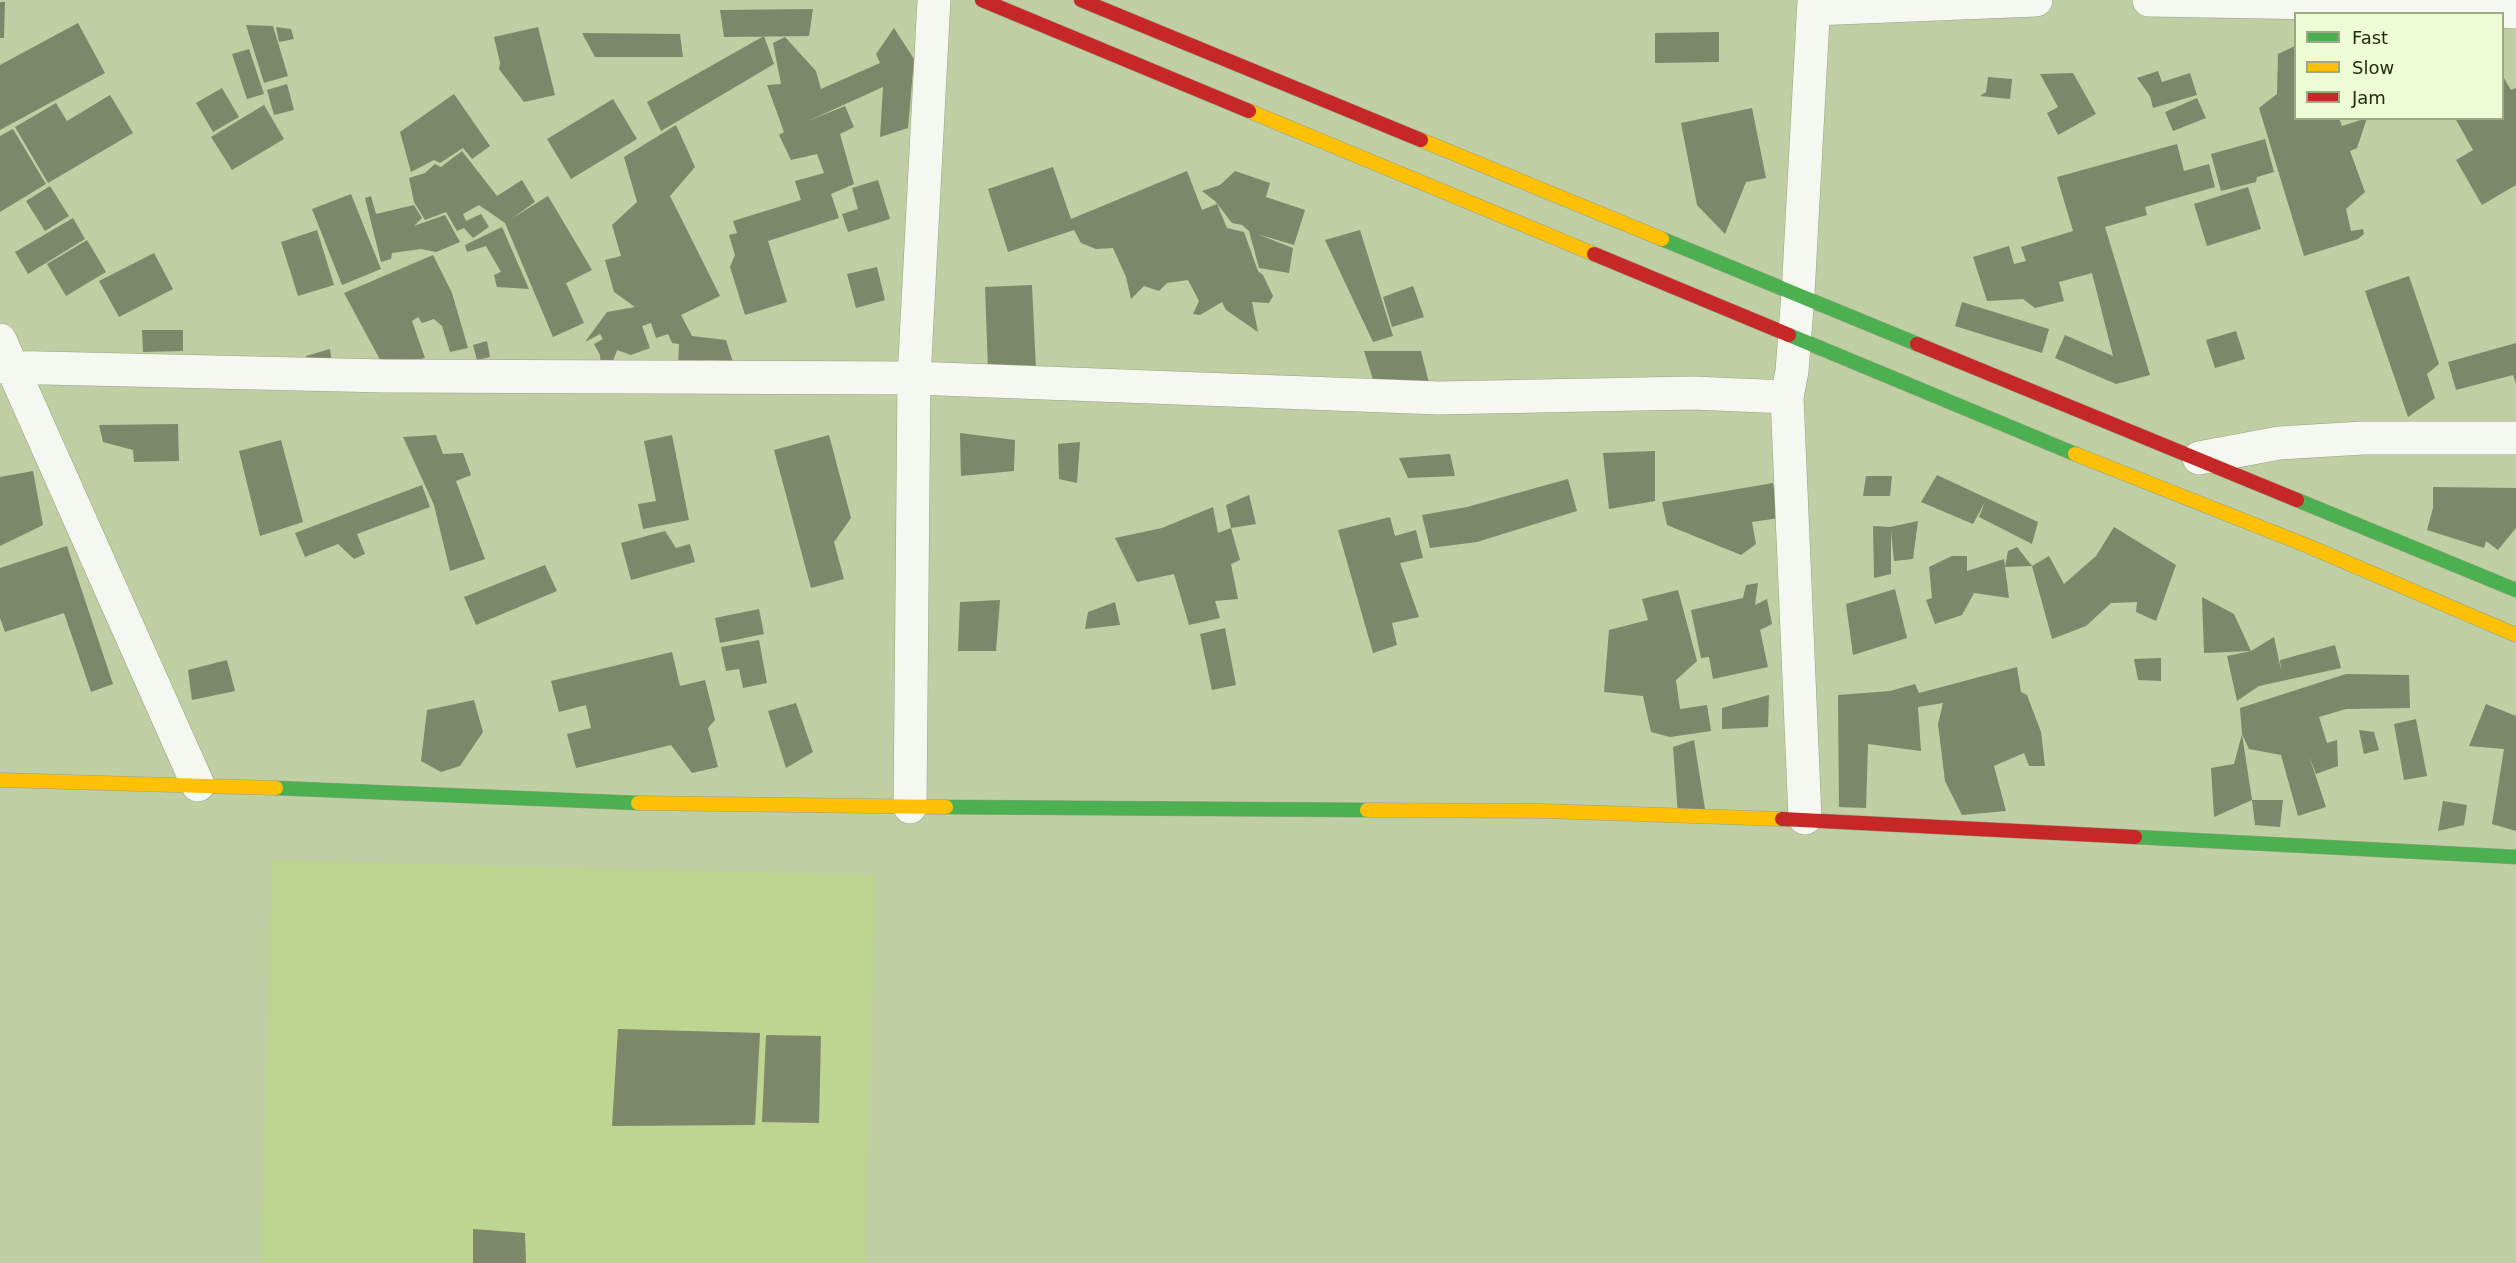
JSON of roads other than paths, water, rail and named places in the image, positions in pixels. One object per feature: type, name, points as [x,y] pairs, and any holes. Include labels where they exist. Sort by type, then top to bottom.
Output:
[{"type":"street","points":[[910,807],[914,378],[934,0]]},
{"type":"street","points":[[982,0],[2109,468],[2308,546],[2516,635]]},
{"type":"street","points":[[1081,0],[2516,590]]},
{"type":"street","points":[[1805,818],[1786,397],[1798,294],[1814,4],[2036,0]]},
{"type":"street","points":[[2149,0],[2374,4],[2516,12]]},
{"type":"street","points":[[198,785],[4,358],[396,376],[914,378],[1438,398],[1692,393],[1786,397]]},
{"type":"street","points":[[2199,458],[2279,443],[2352,438],[2516,438]]},
{"type":"street","points":[[0,780],[198,785],[702,806],[1544,811],[1805,818],[2516,857]]}]
